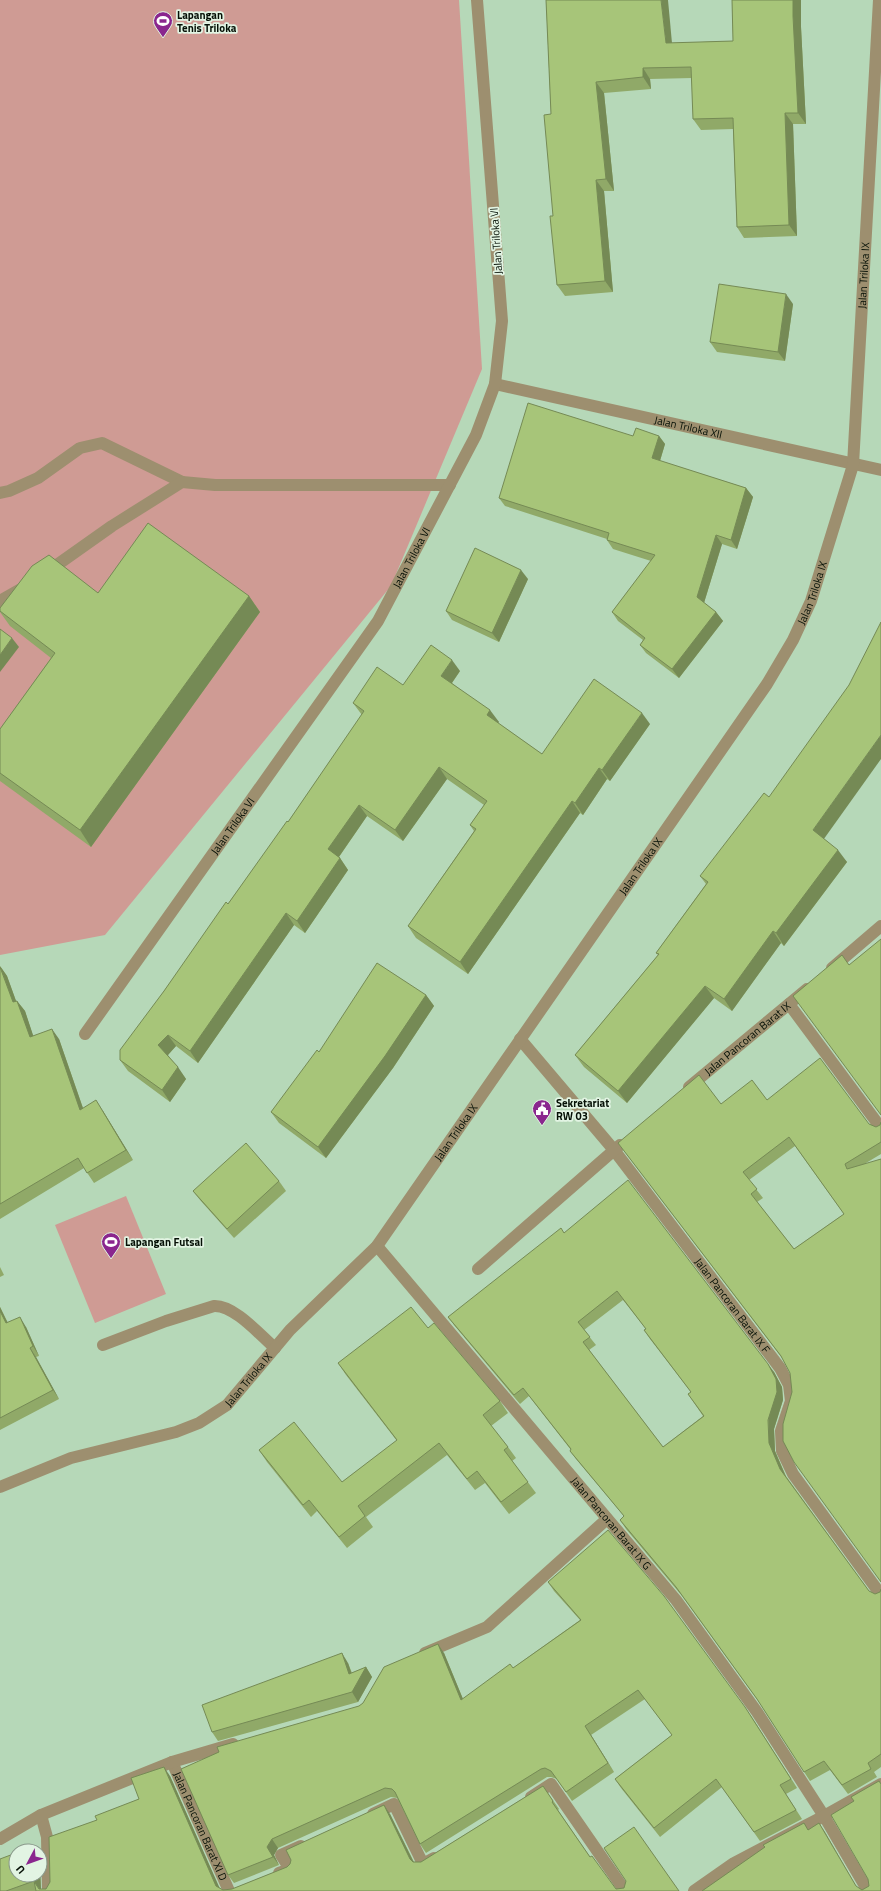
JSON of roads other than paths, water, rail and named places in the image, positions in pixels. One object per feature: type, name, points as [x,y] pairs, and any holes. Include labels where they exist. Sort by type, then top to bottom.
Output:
[{"type":"street","name":"Jalan Triloka VI","points":[[85,1034],[378,621],[476,435],[496,384],[502,321],[477,0]]},
{"type":"street","name":"Jalan Triloka IX","points":[[0,1486],[71,1458],[176,1432],[199,1423],[227,1405],[290,1330],[377,1246],[771,678],[793,640],[811,601],[853,465],[879,0]]},
{"type":"street","name":"Jalan Triloka XII","points":[[496,384],[853,465],[881,470]]},
{"type":"street","points":[[0,493],[9,491],[38,478],[80,448],[102,443],[182,482],[215,485],[450,485]]},
{"type":"street","points":[[0,602],[112,526],[182,482]]},
{"type":"street","name":"Jalan Pancoran Barat IX","points":[[680,1094],[881,926]]},
{"type":"street","points":[[789,1004],[881,1128]]},
{"type":"street","name":"Jalan Pancoran Barat IX F","points":[[520,1039],[614,1150],[780,1368],[790,1385],[791,1401],[781,1431],[782,1451],[793,1474],[881,1595]]},
{"type":"street","points":[[478,1269],[632,1135]]},
{"type":"street","name":"Jalan Pancoran Barat IX G","points":[[377,1246],[676,1600],[757,1712],[824,1816],[868,1891]]},
{"type":"street","points":[[103,1345],[166,1321],[214,1306],[221,1306],[231,1310],[275,1348]]},
{"type":"street","points":[[413,1658],[487,1627],[607,1518]]},
{"type":"street","points":[[0,1839],[41,1815],[172,1762],[241,1742]]},
{"type":"street","name":"Jalan Pancoran Barat XI D","points":[[172,1762],[229,1891]]},
{"type":"street","points":[[518,1805],[552,1784],[625,1891]]},
{"type":"street","points":[[694,1891],[734,1863],[824,1816],[881,1784]]},
{"type":"street","points":[[359,1820],[394,1804],[423,1864],[443,1852]]},
{"type":"street","points":[[41,1815],[47,1837],[48,1891]]},
{"type":"street","points":[[270,1877],[290,1869],[282,1855],[310,1842]]},
{"type":"place","name":"Lapangan Tenis Triloka","points":[[163,38]]},
{"type":"place","name":"Sekretariat RW 03","points":[[542,1126]]},
{"type":"place","name":"Lapangan Futsal","points":[[111,1259]]}]
